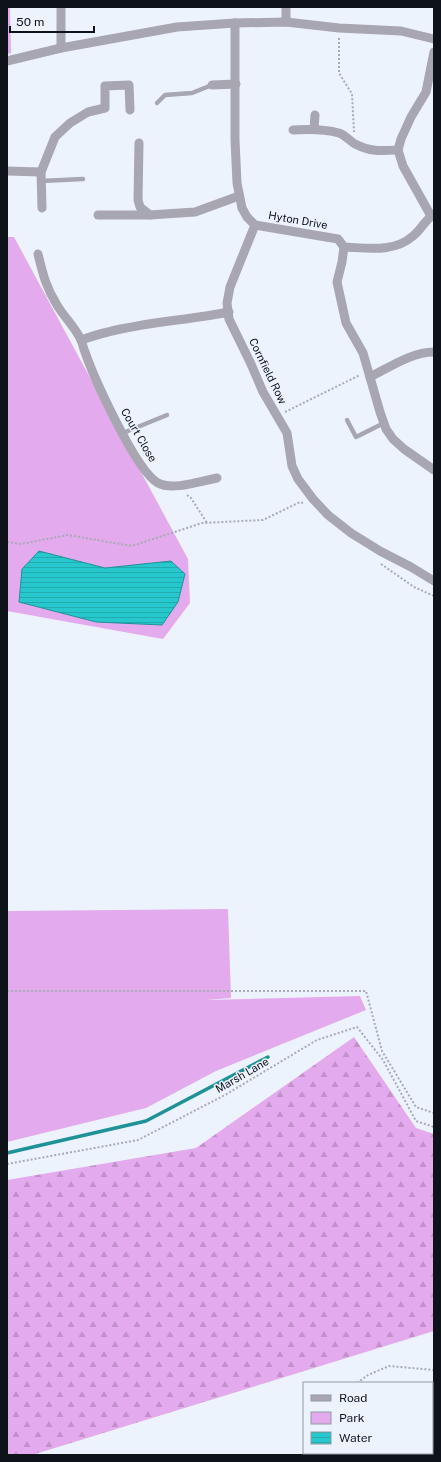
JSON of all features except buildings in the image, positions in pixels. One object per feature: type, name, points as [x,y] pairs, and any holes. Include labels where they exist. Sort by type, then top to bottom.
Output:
[{"type":"street","points":[[61,48],[62,7]]},
{"type":"street","points":[[286,7],[286,22]]},
{"type":"street","points":[[7,61],[61,48],[177,27],[235,23],[286,22],[339,28],[401,30],[434,37]]},
{"type":"street","name":"Hyton Drive","points":[[235,23],[235,140],[237,183],[242,208],[247,217],[255,225],[338,239],[344,247]]},
{"type":"street","points":[[434,52],[430,93],[411,118],[401,139],[398,150],[403,166],[432,215],[413,236],[400,244],[383,249],[344,247],[337,282],[346,322],[363,353],[384,424],[393,440],[414,457],[434,470]]},
{"type":"street","points":[[212,85],[236,84]]},
{"type":"street","points":[[42,208],[41,177],[55,137],[70,123],[88,112],[105,108],[105,86],[129,85],[130,110]]},
{"type":"street","points":[[314,129],[315,115]]},
{"type":"street","points":[[293,130],[314,129],[341,134],[354,143],[372,151],[398,150]]},
{"type":"street","points":[[139,143],[138,200],[140,207],[150,215]]},
{"type":"street","points":[[7,171],[41,177]]},
{"type":"street","points":[[98,215],[150,215],[195,212],[239,196]]},
{"type":"street","name":"Cornfield Row","points":[[255,225],[230,287],[227,303],[230,319],[263,392],[287,433],[292,466],[298,479],[313,499],[328,515],[351,533],[434,581]]},
{"type":"street","name":"Court Close","points":[[38,254],[45,283],[57,306],[81,340],[102,392],[135,456],[151,478],[160,484],[175,486],[217,478]]},
{"type":"street","points":[[81,340],[108,332],[229,312]]},
{"type":"street","points":[[369,374],[426,352],[434,352]]},
{"type":"lane","points":[[156,103],[165,95],[192,93],[212,85]]},
{"type":"lane","points":[[41,177],[83,179]]},
{"type":"lane","points":[[123,433],[167,416]]},
{"type":"lane","points":[[347,420],[356,437],[384,424]]},
{"type":"path","points":[[339,28],[339,74],[352,94],[354,108],[354,143]]},
{"type":"path","points":[[276,416],[369,374]]},
{"type":"path","points":[[175,486],[192,498],[207,522]]},
{"type":"path","points":[[7,542],[21,544],[68,535],[132,546],[202,523],[263,520],[300,502],[306,505]]},
{"type":"path","points":[[7,991],[366,991],[382,1051],[416,1108],[434,1113]]},
{"type":"path","name":"Marsh Lane","points":[[7,1164],[138,1140],[225,1095],[317,1040],[357,1027],[383,1060],[416,1121],[434,1127]]},
{"type":"path","points":[[358,1382],[368,1375],[389,1366],[434,1370]]},
{"type":"green space","points":[[7,7],[10,7],[11,53],[7,54]]},
{"type":"green space","points":[[7,237],[14,237],[188,559],[190,603],[163,639],[7,611]]},
{"type":"green space","points":[[228,909],[231,998],[206,1000],[360,996],[366,1010],[216,1071],[146,1108],[7,1142],[7,911]]},
{"type":"green space","points":[[354,1037],[416,1128],[434,1134],[434,1331],[32,1455],[7,1455],[7,1180],[196,1148]]},
{"type":"green space","points":[[433,1444],[434,1446],[434,1455],[354,1455],[433,1454]]},
{"type":"water","points":[[39,551],[105,568],[171,561],[185,574],[178,602],[162,625],[96,622],[19,602],[22,569]]},
{"type":"waterway","points":[[7,1153],[146,1121],[268,1057]]}]
